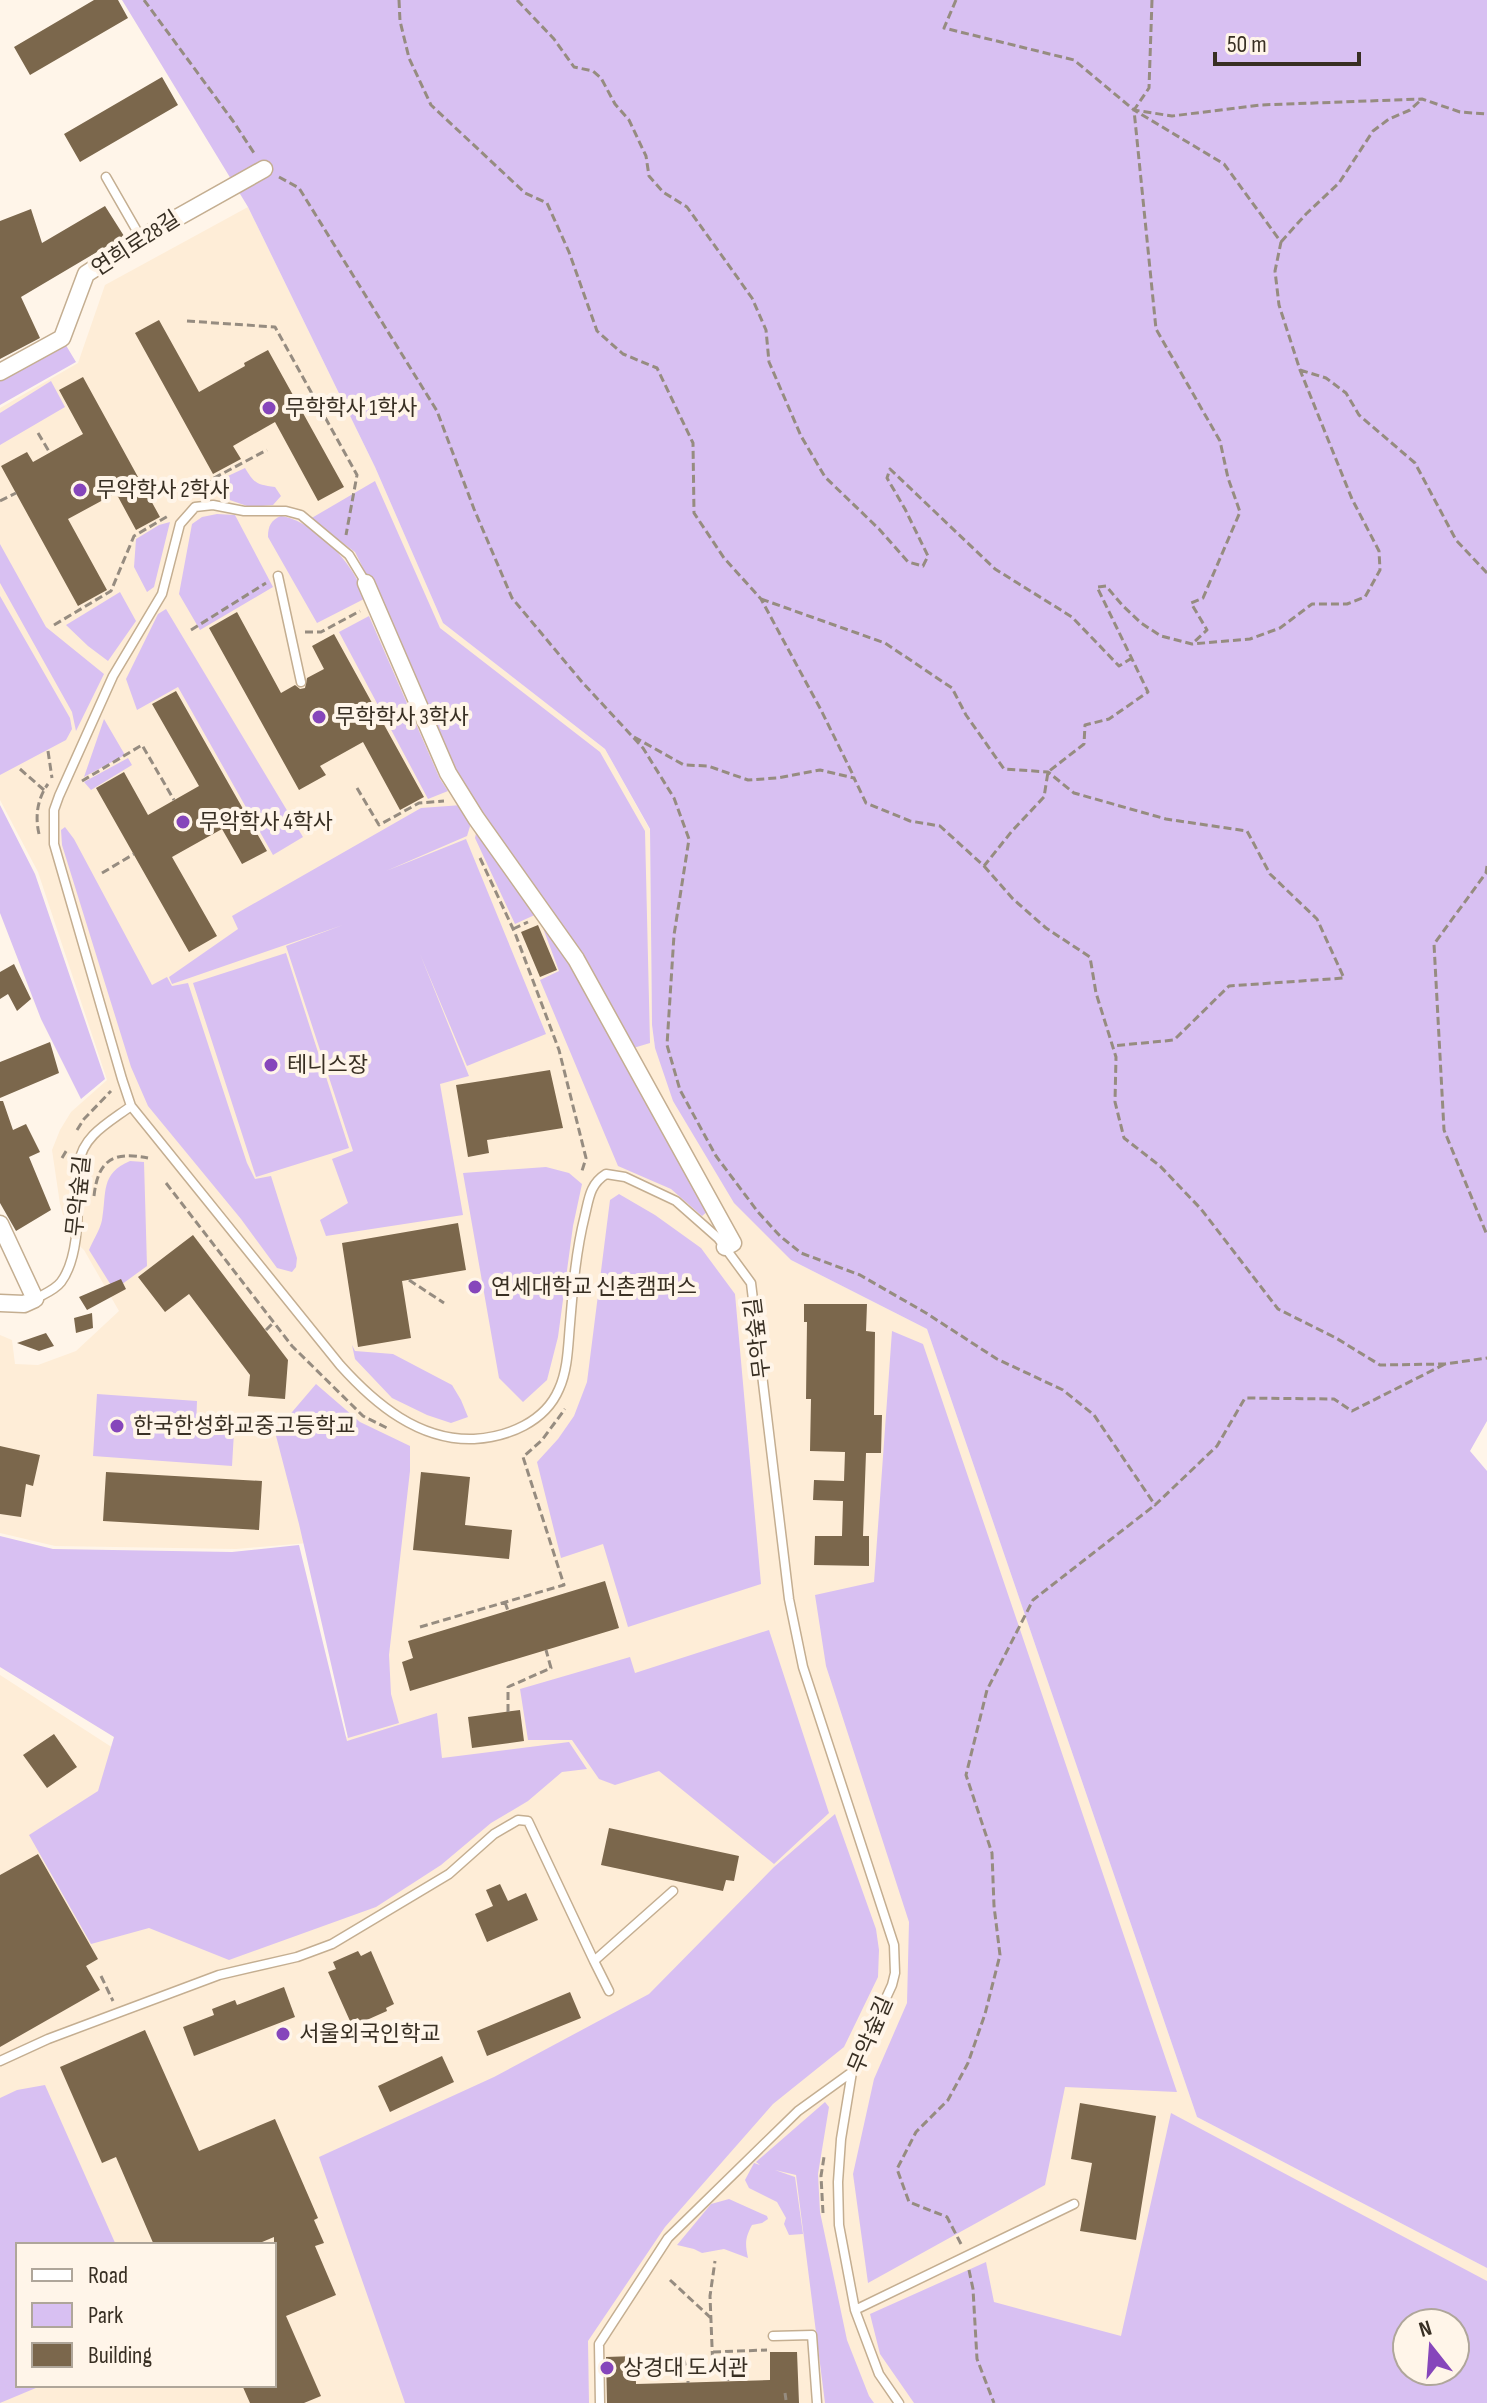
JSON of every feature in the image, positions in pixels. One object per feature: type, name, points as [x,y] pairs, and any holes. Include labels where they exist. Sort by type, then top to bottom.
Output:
[{"type":"street","name":"연희로28길","points":[[0,372],[62,338],[86,274],[141,238],[264,169]]},
{"type":"street","points":[[366,583],[448,773],[576,959],[733,1243],[725,1247]]},
{"type":"street","points":[[0,1224],[35,1299],[24,1304],[0,1303]]},
{"type":"lane","points":[[106,177],[141,238]]},
{"type":"lane","points":[[131,1106],[54,844],[54,810],[113,676],[162,594],[180,524],[195,507],[213,505],[244,511],[286,511],[301,515],[349,555],[366,583]]},
{"type":"lane","points":[[278,576],[301,682]]},
{"type":"lane","name":"무악숲길","points":[[35,1299],[61,1283],[73,1256],[82,1148],[89,1138],[131,1106],[362,1389],[413,1426],[442,1437],[479,1439],[532,1423],[559,1391],[566,1367],[577,1246],[592,1186],[599,1178],[616,1174],[676,1201],[718,1238],[751,1283],[789,1599],[803,1667],[894,1945],[892,1985],[852,2072],[841,2139],[838,2182],[839,2225],[855,2310],[879,2374],[899,2403]]},
{"type":"lane","points":[[0,2061],[48,2039],[219,1975],[297,1957],[332,1944],[449,1874],[494,1834],[518,1820],[528,1821],[609,1991]]},
{"type":"lane","points":[[594,1961],[673,1891]]},
{"type":"lane","points":[[600,2403],[599,2344],[668,2238],[798,2111],[852,2072]]},
{"type":"lane","points":[[855,2310],[1074,2204]]},
{"type":"lane","points":[[773,2336],[812,2335],[817,2403]]},
{"type":"path","points":[[144,0],[233,121],[264,169],[299,188],[437,411],[512,598],[582,682],[643,748],[674,798],[689,839],[674,935],[667,1045],[680,1090],[716,1156],[758,1212],[801,1253],[860,1275],[997,1359],[1063,1390],[1094,1415],[1155,1505]]},
{"type":"path","points":[[399,0],[400,21],[409,58],[431,105],[525,193],[547,203],[569,252],[597,331],[623,354],[657,368],[693,443],[694,513],[724,558],[761,599],[821,710],[866,803],[910,821],[940,826],[1046,928],[1090,957],[1096,993],[1116,1057],[1115,1102],[1124,1138],[1160,1166],[1201,1209],[1278,1309],[1336,1338],[1380,1365],[1445,1364],[1487,1358]]},
{"type":"path","points":[[517,0],[554,39],[574,67],[593,71],[601,78],[615,104],[629,120],[646,156],[649,176],[663,192],[687,207],[752,298],[766,330],[769,362],[801,436],[825,477],[908,562],[923,566],[928,556],[887,478],[890,469],[995,569],[1072,617],[1119,666],[1133,658]]},
{"type":"path","points":[[956,0],[944,28],[1074,60],[1134,110],[1224,164],[1281,242]]},
{"type":"path","points":[[1152,0],[1149,88],[1134,110],[1156,329],[1220,441],[1240,512],[1203,598],[1191,603],[1207,630],[1192,644]]},
{"type":"path","points":[[1134,110],[1172,116],[1260,105],[1422,99],[1460,112],[1487,114]]},
{"type":"path","points":[[984,866],[1044,797],[1048,772],[1084,744],[1085,725],[1109,719],[1148,692],[1097,587],[1106,586],[1132,615],[1161,636],[1192,644],[1250,639],[1280,628],[1312,604],[1347,604],[1365,597],[1376,579],[1380,570],[1379,551],[1352,499],[1300,370],[1279,305],[1275,271],[1281,242],[1339,183],[1373,131],[1389,119],[1410,110],[1422,99]]},
{"type":"path","points":[[187,321],[275,327],[357,475],[343,550]]},
{"type":"path","points":[[1300,370],[1326,378],[1346,393],[1359,415],[1415,463],[1456,540],[1487,573]]},
{"type":"path","points":[[38,433],[50,453]]},
{"type":"path","points":[[214,478],[267,450]]},
{"type":"path","points":[[0,501],[16,493]]},
{"type":"path","points":[[54,625],[111,591],[134,536],[164,519]]},
{"type":"path","points":[[191,630],[278,576]]},
{"type":"path","points":[[761,599],[885,643],[952,688],[966,715],[1004,769],[1048,772],[1074,793],[1166,819],[1247,831],[1270,874],[1317,919],[1344,978],[1229,986],[1174,1040],[1112,1046]]},
{"type":"path","points":[[321,632],[374,604]]},
{"type":"path","points":[[632,736],[684,765],[708,766],[748,780],[820,770],[854,778]]},
{"type":"path","points":[[84,780],[142,745],[174,800]]},
{"type":"path","points":[[20,769],[43,790],[52,778],[48,751]]},
{"type":"path","points":[[357,788],[379,825],[419,803],[464,800]]},
{"type":"path","points":[[477,851],[515,933],[559,1050],[586,1158],[591,1164]]},
{"type":"path","points":[[102,873],[134,854]]},
{"type":"path","points":[[1487,866],[1486,873],[1434,944],[1444,1130],[1487,1235]]},
{"type":"path","points":[[506,937],[515,933]]},
{"type":"path","points":[[76,1132],[84,1119],[122,1079]]},
{"type":"path","points":[[62,1158],[69,1145]]},
{"type":"path","points":[[93,1200],[96,1177],[102,1167],[122,1157],[133,1155],[148,1158]]},
{"type":"path","points":[[581,1174],[586,1158]]},
{"type":"path","points":[[166,1183],[292,1346]]},
{"type":"path","points":[[409,1280],[444,1303]]},
{"type":"path","points":[[266,1330],[273,1323]]},
{"type":"path","points":[[994,2403],[977,2359],[973,2289],[966,2255],[947,2217],[909,2202],[897,2169],[916,2132],[948,2100],[968,2063],[1000,1955],[992,1853],[966,1775],[987,1690],[1033,1600],[1155,1505],[1217,1446],[1245,1398],[1334,1399],[1352,1411],[1445,1364]]},
{"type":"path","points":[[420,1627],[564,1585],[523,1457]]},
{"type":"path","points":[[505,1602],[508,1611]]},
{"type":"path","points":[[508,1712],[508,1687],[551,1668],[546,1650]]},
{"type":"path","points":[[101,1976],[118,2012]]},
{"type":"path","points":[[713,2371],[710,2296],[715,2261]]},
{"type":"path","points":[[670,2280],[712,2319]]},
{"type":"path","points":[[713,2352],[768,2350]]},
{"type":"path","points":[[683,2358],[688,2383]]},
{"type":"path","points":[[688,2371],[727,2370],[728,2381]]},
{"type":"path","points":[[785,2393],[786,2400]]},
{"type":"shaded area","name":"연세대학교 신촌캠퍼스","points":[[248,207],[375,467],[443,623],[605,749],[650,830],[652,1025],[655,1048],[791,1260],[927,1329],[1197,2117],[1487,2268],[1487,2403],[0,2403],[0,1675],[220,1817],[375,1719],[308,1543],[236,1549],[55,1546],[0,1533],[0,1335],[12,1340],[15,1364],[38,1365],[76,1351],[119,1311],[84,1250],[67,1229],[52,1150],[71,1112],[107,1080],[38,872],[0,800],[0,408],[78,363],[105,285]]},
{"type":"green space","points":[[122,0],[1487,0],[1487,1421],[1470,1451],[1487,1471],[1487,2268],[1197,2117],[927,1329],[791,1260],[734,1203],[673,1101],[655,1048],[652,1025],[650,829],[605,749],[443,623],[375,467],[248,207]]},
{"type":"green space","points":[[64,342],[76,362],[0,405],[0,375]]},
{"type":"green space","points":[[51,381],[65,407],[0,445],[0,413]]},
{"type":"green space","points":[[245,468],[257,482],[275,487],[281,496],[273,505],[250,507],[218,496],[213,483]]},
{"type":"green space","points":[[375,481],[440,628],[600,752],[645,831],[650,1043],[630,1049],[453,771],[384,610],[355,552],[310,519]]},
{"type":"green space","points":[[235,515],[273,587],[200,630],[179,594],[192,524],[202,517]]},
{"type":"green space","points":[[281,516],[307,526],[333,547],[353,573],[364,599],[317,623],[268,537],[271,524]]},
{"type":"green space","points":[[170,522],[154,587],[147,592],[134,567],[136,539]]},
{"type":"green space","points":[[0,544],[46,627],[104,674],[76,731],[72,712],[0,583]]},
{"type":"green space","points":[[120,592],[136,621],[108,661],[66,625]]},
{"type":"green space","points":[[0,596],[70,718],[72,729],[66,740],[0,775]]},
{"type":"green space","points":[[166,609],[303,837],[273,855],[178,687],[137,710],[126,679],[158,614]]},
{"type":"green space","points":[[369,616],[448,791],[428,799],[339,632]]},
{"type":"green space","points":[[104,719],[125,755],[84,777]]},
{"type":"green space","points":[[128,758],[132,765],[91,790],[84,782]]},
{"type":"green space","points":[[0,805],[35,874],[105,1079],[81,1099],[41,1019],[0,913]]},
{"type":"green space","points":[[462,805],[472,820],[467,836],[386,871],[466,839],[546,1034],[467,1066],[420,954],[469,1076],[440,1084],[463,1215],[326,1236],[320,1220],[348,1203],[332,1159],[353,1151],[286,946],[343,925],[172,984],[169,977],[238,929],[232,916],[421,808]]},
{"type":"green space","points":[[478,824],[539,913],[515,924],[475,838]]},
{"type":"green space","points":[[65,827],[152,985],[167,977],[172,986],[188,983],[247,1163],[255,1179],[271,1176],[297,1258],[292,1272],[277,1268],[148,1106],[131,1067],[62,845],[61,830]]},
{"type":"green space","points":[[540,920],[573,963],[708,1211],[702,1216],[671,1189],[618,1166],[540,980],[559,971]]},
{"type":"green space","name":"테니스장","points":[[286,953],[349,1148],[256,1177],[193,983]]},
{"type":"green space","points":[[130,1161],[144,1162],[147,1266],[114,1290],[89,1250],[101,1224],[109,1178],[120,1166]]},
{"type":"green space","points":[[546,1167],[569,1173],[582,1184],[558,1337],[547,1380],[523,1402],[499,1378],[463,1173]]},
{"type":"green space","points":[[619,1194],[701,1248],[735,1294],[761,1584],[628,1627],[603,1544],[561,1558],[537,1462],[574,1416],[587,1382],[610,1200]]},
{"type":"green space","points":[[892,1331],[923,1344],[1177,2092],[1065,2087],[1045,2185],[868,2283],[853,2174],[874,2079],[907,2003],[909,1922],[826,1666],[815,1595],[874,1582]]},
{"type":"green space","points":[[352,1345],[355,1351],[393,1354],[452,1385],[468,1417],[451,1423],[392,1398],[355,1359]]},
{"type":"green space","points":[[316,1384],[360,1422],[410,1446],[410,1471],[389,1655],[391,1694],[399,1723],[348,1738],[275,1432]]},
{"type":"green space","points":[[97,1394],[197,1401],[196,1430],[234,1432],[232,1466],[93,1456]]},
{"type":"green space","points":[[0,1536],[53,1549],[232,1552],[299,1545],[347,1741],[437,1713],[442,1758],[569,1742],[587,1769],[562,1772],[528,1801],[491,1823],[441,1865],[376,1907],[229,1960],[149,1928],[91,1944],[29,1835],[98,1791],[114,1737],[0,1667]]},
{"type":"green space","points":[[769,1630],[829,1813],[774,1864],[659,1771],[615,1785],[599,1779],[572,1740],[528,1740],[520,1689],[630,1657],[635,1673]]},
{"type":"green space","points":[[835,1814],[876,1929],[878,1977],[844,2047],[773,2104],[665,2227],[588,2341],[589,2403],[405,2403],[319,2157],[494,2077],[649,1994],[774,1867]]},
{"type":"green space","points":[[45,2085],[115,2243],[16,2243],[16,2387],[38,2387],[0,2403],[0,2098],[17,2090]]},
{"type":"green space","points":[[825,2102],[829,2107],[818,2174],[820,2212],[847,2340],[874,2403],[825,2403],[796,2175],[775,2170],[795,2177],[803,2234],[789,2235],[784,2224],[786,2218],[777,2202],[749,2188],[745,2180],[754,2163],[760,2165],[756,2162]]},
{"type":"green space","points":[[1171,2113],[1487,2281],[1487,2403],[914,2403],[880,2354],[870,2314],[986,2262],[994,2302],[1121,2336]]},
{"type":"green space","points":[[729,2199],[768,2219],[752,2225],[746,2241],[748,2258],[724,2249],[702,2253],[677,2245],[711,2204]]},
{"type":"building","points":[[94,0],[118,0],[128,18],[30,75],[14,47]]},
{"type":"building","points":[[162,77],[178,105],[80,162],[64,134]]},
{"type":"building","points":[[105,206],[124,236],[21,297],[40,338],[0,359],[0,221],[31,209],[42,243]]},
{"type":"building","name":"무학학사 1학사","points":[[159,320],[199,392],[268,350],[344,487],[318,501],[275,422],[233,446],[241,459],[213,474],[135,333]]},
{"type":"building","name":"무악학사 2학사","points":[[83,377],[160,517],[136,530],[116,493],[68,519],[107,590],[78,606],[1,466],[27,452],[33,462],[83,434],[59,390]]},
{"type":"building","name":"무학학사 3학사","points":[[237,612],[281,693],[295,685],[305,688],[307,678],[324,669],[312,646],[334,634],[424,797],[400,810],[363,742],[320,766],[326,775],[299,790],[209,628]]},
{"type":"building","name":"무악학사 4학사","points":[[176,691],[267,851],[242,864],[222,829],[172,857],[217,936],[189,952],[96,788],[124,772],[148,815],[199,786],[152,704]]},
{"type":"building","points":[[538,925],[557,970],[540,977],[521,932]]},
{"type":"building","points":[[14,964],[31,999],[17,1011],[8,994],[0,999],[0,972]]},
{"type":"building","points":[[50,1042],[59,1073],[0,1098],[0,1062]]},
{"type":"building","points":[[550,1070],[563,1128],[487,1140],[489,1153],[468,1157],[456,1085]]},
{"type":"building","points":[[0,1101],[3,1101],[13,1130],[26,1124],[40,1152],[29,1157],[51,1210],[16,1231],[0,1203]]},
{"type":"building","points":[[458,1223],[466,1270],[402,1281],[411,1338],[358,1347],[342,1243]]},
{"type":"building","points":[[193,1235],[288,1360],[285,1399],[248,1396],[250,1375],[189,1294],[165,1312],[138,1277]]},
{"type":"building","points":[[121,1279],[126,1289],[87,1310],[79,1297]]},
{"type":"building","points":[[804,1304],[867,1304],[866,1331],[875,1332],[874,1415],[882,1415],[881,1453],[866,1453],[863,1536],[869,1536],[869,1566],[814,1565],[815,1536],[842,1536],[843,1501],[813,1500],[814,1480],[844,1481],[845,1452],[810,1451],[811,1399],[806,1399],[807,1322],[804,1322]]},
{"type":"building","points":[[92,1313],[93,1328],[76,1333],[74,1318]]},
{"type":"building","points":[[46,1333],[54,1346],[39,1351],[17,1343]]},
{"type":"building","points":[[0,1446],[40,1455],[33,1486],[26,1484],[21,1517],[0,1514]]},
{"type":"building","points":[[106,1472],[262,1481],[259,1530],[103,1521]]},
{"type":"building","points":[[421,1472],[470,1477],[465,1525],[512,1530],[509,1559],[413,1550]]},
{"type":"building","points":[[605,1581],[619,1628],[410,1691],[402,1662],[413,1658],[408,1641]]},
{"type":"building","points":[[520,1710],[524,1741],[472,1748],[468,1717]]},
{"type":"building","points":[[54,1734],[77,1767],[47,1788],[23,1755]]},
{"type":"building","points":[[609,1828],[739,1856],[734,1881],[726,1880],[723,1891],[601,1865]]},
{"type":"building","points":[[38,1854],[98,1959],[86,1966],[100,1990],[0,2047],[0,1875]]},
{"type":"building","points":[[500,1884],[508,1901],[526,1893],[538,1920],[487,1942],[475,1914],[493,1906],[486,1890]]},
{"type":"building","points":[[358,1951],[361,1956],[371,1951],[394,2004],[386,2008],[387,2011],[360,2023],[358,2018],[350,2021],[328,1972],[336,1969],[333,1962]]},
{"type":"building","points":[[284,1987],[295,2017],[194,2056],[183,2027],[214,2015],[212,2009],[235,2000],[237,2005]]},
{"type":"building","points":[[570,1992],[581,2018],[487,2056],[477,2031]]},
{"type":"building","points":[[145,2030],[199,2151],[275,2119],[318,2218],[314,2220],[324,2243],[315,2246],[336,2295],[286,2316],[321,2396],[304,2403],[250,2403],[243,2387],[276,2387],[274,2237],[260,2243],[153,2243],[116,2157],[102,2163],[60,2067]]},
{"type":"building","points":[[442,2056],[454,2082],[390,2112],[378,2086]]},
{"type":"building","points":[[1080,2103],[1156,2116],[1136,2240],[1080,2231],[1092,2163],[1071,2159]]},
{"type":"building","points":[[770,2352],[797,2352],[799,2403],[607,2403],[606,2357],[635,2356],[636,2384],[673,2383],[770,2380]]},
{"type":"place","name":"무학학사 1학사","points":[[269,408]]},
{"type":"place","name":"무악학사 2학사","points":[[80,490]]},
{"type":"place","name":"무학학사 3학사","points":[[319,717]]},
{"type":"place","name":"무악학사 4학사","points":[[183,822]]},
{"type":"place","name":"테니스장","points":[[271,1065]]},
{"type":"place","name":"연세대학교 신촌캠퍼스","points":[[475,1287]]},
{"type":"place","name":"한국한성화교중고등학교","points":[[117,1426]]},
{"type":"place","name":"서울외국인학교","points":[[283,2034]]},
{"type":"place","name":"상경대 도서관","points":[[607,2368]]}]
